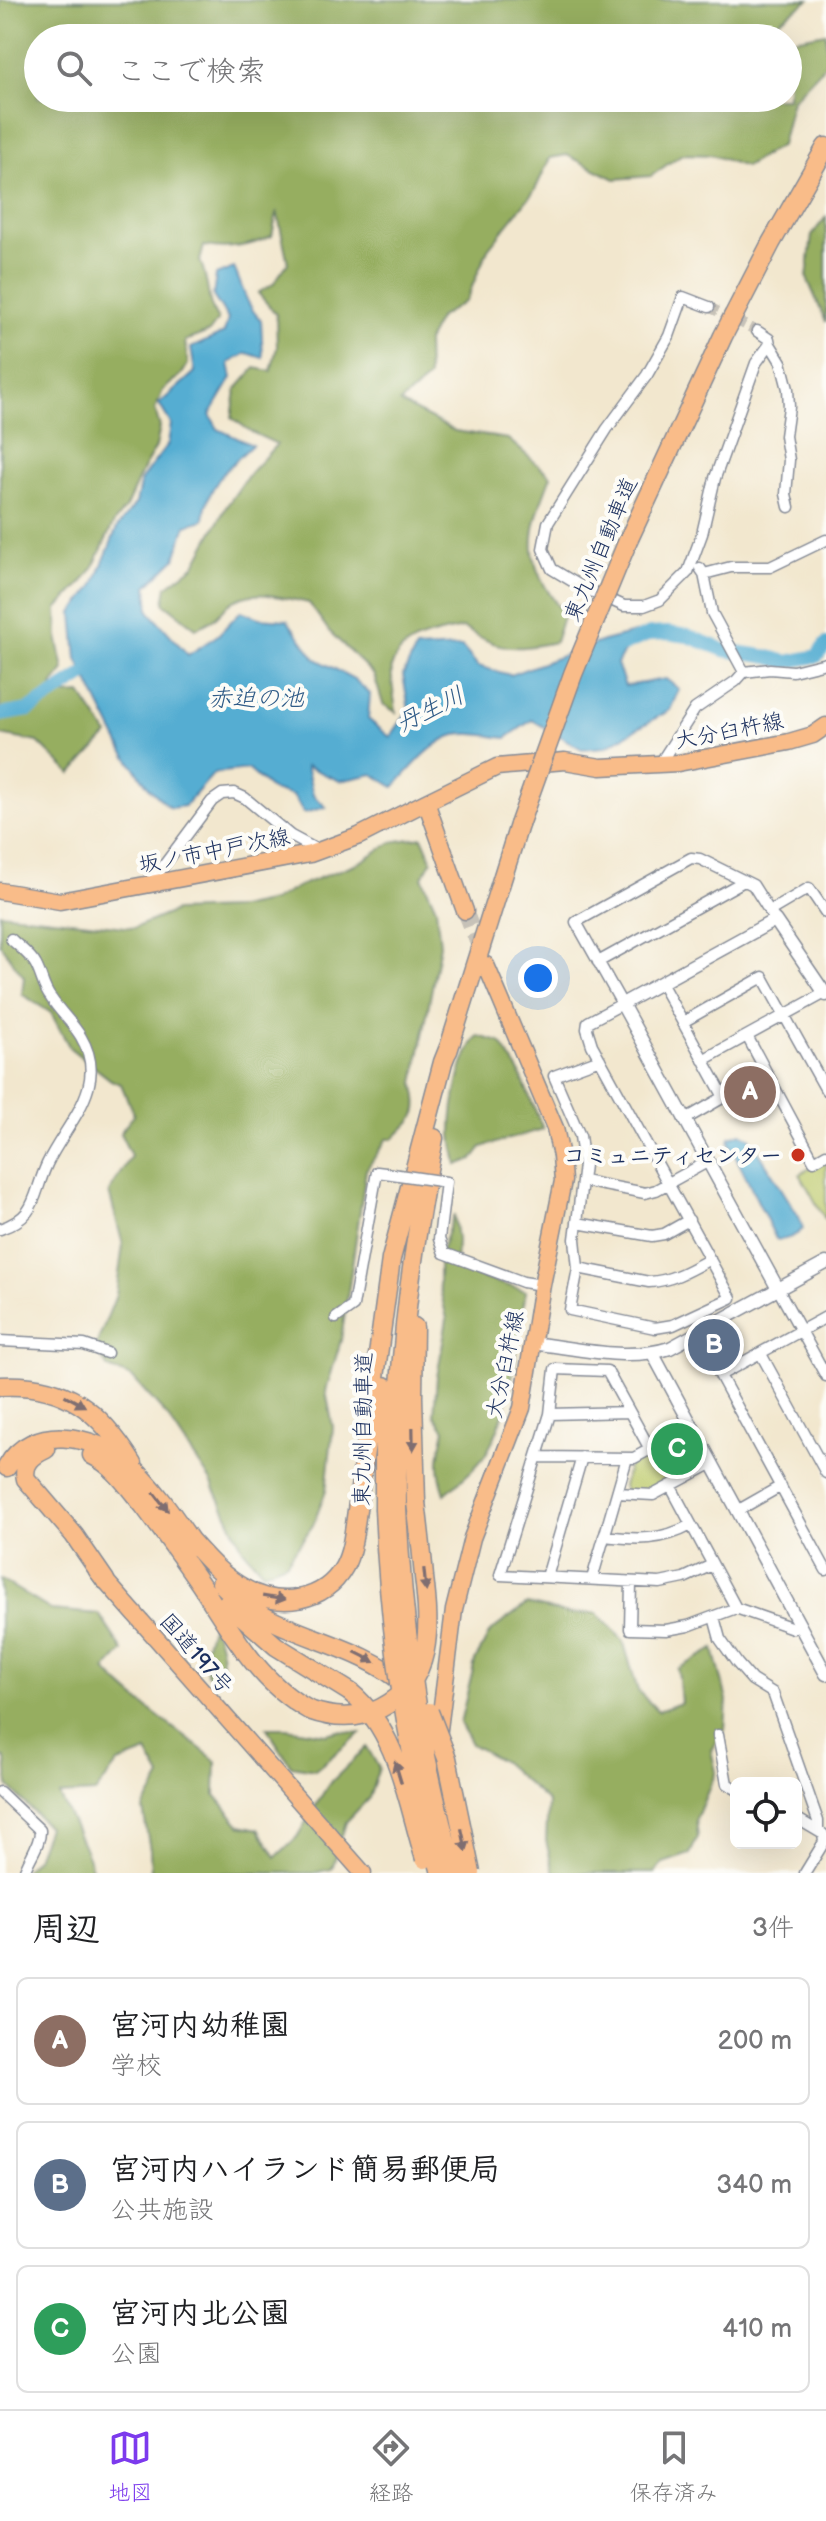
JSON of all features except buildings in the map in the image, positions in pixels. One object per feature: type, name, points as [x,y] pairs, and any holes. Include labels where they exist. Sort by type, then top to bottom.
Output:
[{"type":"highway","name":"東九州自動車道","points":[[455,1873],[433,1791],[414,1696],[390,1508],[383,1414],[392,1313],[412,1203],[451,1042],[519,825],[573,674],[627,543],[723,336],[826,147]]},
{"type":"highway","name":"東九州自動車道","points":[[441,1873],[420,1795],[399,1687],[389,1599],[390,1508],[403,1328],[429,1165],[467,990]]},
{"type":"highway","points":[[182,1544],[246,1590],[269,1598],[292,1600],[315,1594],[332,1582],[345,1565],[355,1525],[391,1259],[451,1042]]},
{"type":"highway","points":[[0,1386],[49,1390],[82,1405],[111,1431],[248,1654],[280,1691],[309,1710],[342,1718],[363,1715],[391,1703],[416,1676],[427,1646],[429,1619],[416,1502],[413,1397],[414,1326],[429,1165]]},
{"type":"highway","points":[[3,1464],[25,1446],[40,1439],[57,1437],[78,1440],[110,1452],[130,1465],[141,1477]]},
{"type":"highway","points":[[46,1449],[28,1462],[26,1479],[74,1535],[105,1580]]},
{"type":"highway","points":[[3,1464],[46,1449],[78,1451],[95,1456],[110,1465],[182,1544],[242,1603],[275,1622],[372,1660],[411,1689],[429,1712],[447,1758],[471,1873]]},
{"type":"highway","points":[[182,1544],[237,1613],[262,1636],[350,1692],[375,1718],[387,1739],[430,1873]]},
{"type":"main road","name":"大分臼杵線","points":[[426,802],[497,767],[565,761],[601,767],[659,765],[789,742],[813,735],[826,726]]},
{"type":"main road","name":"坂ノ市中戸次線","points":[[0,891],[60,901],[319,851],[359,836],[426,802]]},
{"type":"main road","points":[[426,802],[465,911]]},
{"type":"main road","name":"大分臼杵線","points":[[418,1873],[423,1857],[454,1610],[472,1538],[522,1408],[563,1181],[555,1128],[486,965]]},
{"type":"main road","name":"国道197号","points":[[3,1464],[363,1873]]},
{"type":"street","points":[[709,307],[683,297],[669,336],[647,375],[607,429],[548,523],[543,549],[552,569],[624,606],[644,606],[660,600],[688,572],[694,561],[715,478],[756,363],[770,344]]},
{"type":"street","points":[[757,331],[769,339],[781,362],[788,389],[785,436],[789,460],[786,494],[789,507]]},
{"type":"street","points":[[704,574],[731,567],[770,567],[826,540]]},
{"type":"street","points":[[694,561],[704,574],[712,613],[743,670]]},
{"type":"street","points":[[743,670],[793,671],[826,663]]},
{"type":"street","points":[[659,765],[695,709],[736,681],[743,670]]},
{"type":"street","points":[[150,884],[212,801],[222,794],[234,793],[245,798],[278,826],[319,851]]},
{"type":"street","points":[[703,1060],[826,994],[753,885],[700,859],[691,858],[576,922],[826,1376]]},
{"type":"street","points":[[598,962],[744,881]]},
{"type":"street","points":[[600,1059],[554,1076],[580,1136],[584,1165],[575,1239],[578,1268],[570,1310],[655,1328],[673,1325],[731,1298],[600,1059],[587,1029],[588,1022],[661,983],[773,916],[809,888],[826,913]]},
{"type":"street","points":[[0,1229],[27,1215],[51,1156],[75,1120],[91,1086],[92,1074],[89,1055],[80,1036],[49,996],[36,963],[11,939]]},
{"type":"street","points":[[683,1022],[763,977],[826,1090]]},
{"type":"street","points":[[661,983],[724,1097],[684,1120]]},
{"type":"street","points":[[747,1036],[814,1161],[826,1154]]},
{"type":"street","points":[[583,1181],[645,1193],[707,1162]]},
{"type":"street","points":[[336,1318],[353,1306],[377,1172],[446,1182],[439,1239],[444,1253],[523,1282],[542,1285]]},
{"type":"street","points":[[577,1223],[652,1236],[664,1234],[689,1220]]},
{"type":"street","points":[[578,1268],[649,1282],[680,1275],[710,1259]]},
{"type":"street","points":[[532,1343],[625,1354],[653,1354],[826,1263]]},
{"type":"street","points":[[720,1375],[826,1317]]},
{"type":"street","points":[[697,1333],[826,1570]]},
{"type":"street","points":[[0,1341],[84,1345],[107,1353]]},
{"type":"street","points":[[653,1354],[800,1627],[822,1656],[826,1674]]},
{"type":"street","points":[[761,1354],[826,1473]]},
{"type":"street","points":[[650,1449],[607,1371],[555,1369],[550,1414],[500,1575],[631,1583],[671,1581],[712,1565]]},
{"type":"street","points":[[550,1414],[629,1412]]},
{"type":"street","points":[[537,1457],[634,1458],[691,1427]]},
{"type":"street","points":[[547,1577],[582,1457]]},
{"type":"street","points":[[592,1579],[627,1458]]},
{"type":"street","points":[[617,1493],[648,1496],[711,1464]]},
{"type":"street","points":[[737,1511],[781,1486]]},
{"type":"street","points":[[671,1487],[736,1608],[793,1628],[800,1627]]},
{"type":"street","points":[[604,1536],[653,1539],[691,1525]]},
{"type":"street","points":[[631,1583],[630,1629],[666,1630],[736,1608]]},
{"type":"street","points":[[714,1617],[720,1639],[737,1663],[752,1680],[773,1693],[818,1821],[818,1829]]},
{"type":"street","points":[[718,1735],[727,1784],[730,1786]]},
{"type":"street","points":[[0,1792],[40,1830],[40,1838],[24,1873]]},
{"type":"street","points":[[802,1821],[818,1829],[823,1834],[824,1842],[805,1873]]},
{"type":"green space","points":[[0,0],[809,0],[774,24],[24,24],[24,112],[789,112],[781,145],[745,167],[712,155],[682,154],[651,176],[615,179],[567,155],[550,158],[535,190],[488,249],[466,301],[440,317],[427,341],[428,378],[400,403],[455,431],[508,439],[551,476],[533,532],[533,548],[541,578],[564,614],[555,642],[507,647],[463,628],[422,638],[403,649],[392,666],[396,712],[383,704],[374,675],[329,631],[309,603],[278,596],[246,596],[196,628],[164,603],[167,586],[195,565],[226,507],[250,473],[277,444],[253,433],[232,418],[236,390],[255,368],[271,371],[277,347],[276,314],[258,293],[273,284],[288,263],[277,211],[272,236],[239,247],[204,246],[200,261],[211,306],[218,320],[209,332],[185,341],[188,364],[182,374],[163,390],[155,410],[160,427],[156,447],[126,507],[113,524],[94,566],[57,609],[58,641],[64,670],[52,685],[64,695],[81,694],[108,735],[71,774],[38,742],[0,735]]},
{"type":"green space","points":[[826,33],[826,64],[802,89],[802,37]]},
{"type":"green space","points":[[826,217],[826,322],[807,278],[812,235]]},
{"type":"green space","points":[[422,837],[432,860],[422,877],[436,908],[440,945],[414,1083],[417,1109],[407,1126],[393,1139],[387,1139],[366,1170],[341,1340],[326,1391],[333,1427],[326,1491],[313,1525],[286,1563],[263,1572],[243,1549],[212,1483],[167,1416],[132,1377],[108,1368],[95,1348],[116,1295],[123,1245],[109,1192],[131,1156],[120,1133],[134,1115],[121,1084],[111,1080],[70,1048],[51,1013],[22,994],[24,977],[0,944],[0,913],[134,928],[175,911],[234,909],[272,901],[299,886],[360,862],[392,842]]},
{"type":"green space","points":[[478,1036],[500,1042],[519,1071],[543,1129],[482,1147],[473,1159],[457,1165],[452,1133],[455,1096],[466,1056]]},
{"type":"green space","points":[[826,1159],[826,1221],[800,1174]]},
{"type":"green space","points":[[454,1214],[456,1267],[526,1291],[513,1376],[502,1418],[477,1466],[445,1494],[439,1462],[445,1430],[434,1415],[447,1319],[439,1285],[439,1256]]},
{"type":"green space","points":[[686,1435],[703,1464],[651,1492],[625,1491],[623,1486],[629,1465]]},
{"type":"green space","points":[[0,1579],[51,1610],[99,1614],[123,1651],[105,1670],[145,1706],[216,1761],[215,1795],[240,1825],[259,1829],[276,1857],[297,1837],[328,1785],[367,1747],[379,1768],[369,1798],[346,1822],[332,1869],[313,1873],[151,1873],[143,1809],[161,1777],[147,1752],[118,1763],[95,1793],[59,1795],[93,1873],[22,1873],[36,1858],[48,1827],[8,1786],[6,1759],[0,1756]]},
{"type":"green space","points":[[527,1604],[569,1614],[597,1613],[623,1640],[638,1691],[658,1711],[681,1703],[678,1669],[714,1649],[727,1700],[725,1730],[711,1750],[716,1772],[696,1819],[698,1837],[690,1854],[663,1863],[654,1873],[554,1873],[546,1841],[548,1802],[503,1762],[471,1744],[460,1723],[475,1661],[490,1632]]},
{"type":"green space","points":[[212,1624],[221,1652],[219,1681],[207,1674],[205,1647]]},
{"type":"green space","points":[[267,1728],[326,1734],[338,1731],[361,1733],[315,1770],[291,1766]]},
{"type":"water","name":"赤迫の池","points":[[234,268],[248,302],[261,320],[263,358],[247,353],[229,363],[232,378],[210,415],[218,429],[252,445],[227,469],[214,487],[205,508],[204,520],[186,525],[175,559],[147,586],[149,611],[188,655],[218,635],[241,611],[259,618],[287,620],[316,659],[354,679],[370,694],[368,719],[390,737],[409,710],[403,675],[416,649],[462,647],[478,666],[510,675],[634,633],[617,664],[625,686],[666,679],[679,689],[670,710],[605,747],[582,749],[532,720],[506,738],[476,734],[453,736],[425,754],[394,787],[373,774],[340,781],[306,766],[313,795],[326,807],[304,813],[293,796],[272,790],[248,769],[214,773],[185,806],[170,808],[150,789],[123,751],[77,659],[73,613],[94,585],[117,528],[136,503],[141,480],[168,444],[171,424],[159,404],[195,372],[191,348],[224,333],[228,319],[213,296],[216,275]]},
{"type":"water","points":[[741,1133],[750,1138],[799,1217],[803,1229],[794,1236],[776,1239],[729,1142],[730,1137]]},
{"type":"waterway","name":"丹生川","points":[[613,649],[650,634],[667,633],[688,636],[724,650],[786,662],[817,656],[826,644]]},
{"type":"waterway","name":"丹生川","points":[[0,715],[29,710],[91,670],[100,672]]},
{"type":"tunnel","points":[[709,307],[757,331]]},
{"type":"tunnel","points":[[465,911],[483,956]]},
{"type":"place","name":"宮河内幼稚園","points":[[750,1092]]},
{"type":"place","name":"コミュニティセンター","points":[[798,1155]]},
{"type":"place","name":"宮河内ハイランド簡易郵便局","points":[[714,1345]]},
{"type":"place","name":"宮河内北公園","points":[[677,1449]]}]
